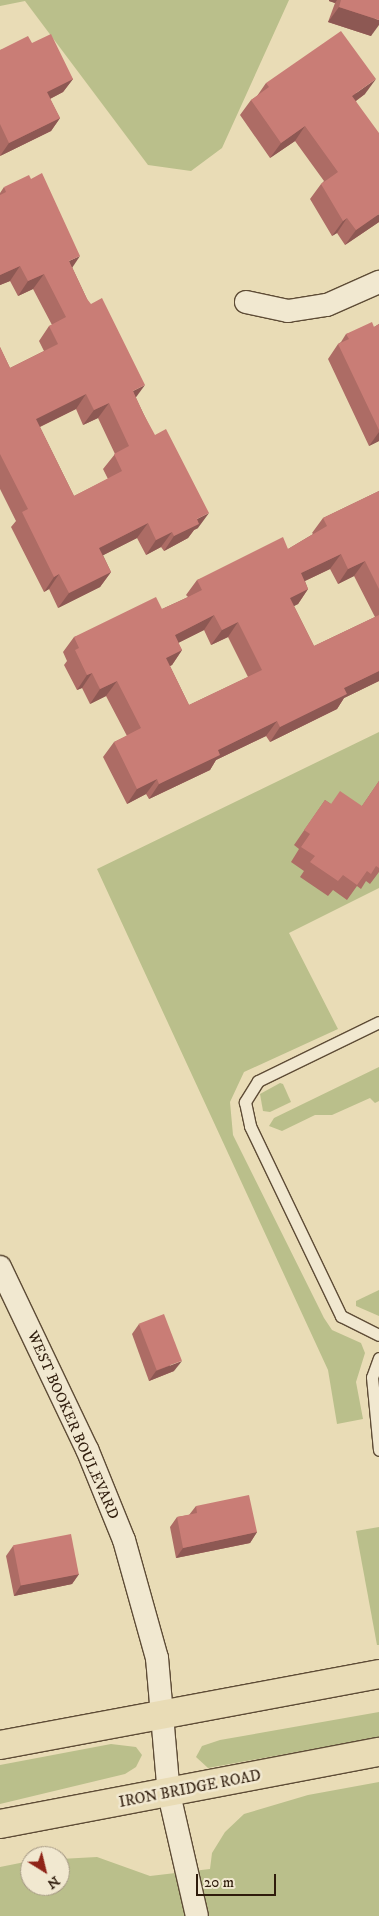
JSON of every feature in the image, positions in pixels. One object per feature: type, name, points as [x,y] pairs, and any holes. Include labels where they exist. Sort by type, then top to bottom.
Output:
[{"type":"main road","points":[[0,1745],[379,1674]]},
{"type":"main road","name":"IRON BRIDGE ROAD","points":[[0,1824],[170,1794],[379,1752]]},
{"type":"street","points":[[246,302],[288,311],[327,305],[379,282]]},
{"type":"street","name":"WEST BOOKER BOULEVARD","points":[[0,1267],[87,1450],[124,1540],[157,1658],[164,1715],[170,1794],[197,1916]]},
{"type":"lane","points":[[379,1022],[258,1081],[244,1102],[250,1126],[341,1316],[379,1335]]},
{"type":"lane","points":[[379,1358],[372,1377],[379,1450]]},
{"type":"green space","points":[[0,0],[289,0],[222,148],[191,171],[148,165],[25,1],[0,6]]},
{"type":"green space","points":[[379,732],[379,888],[289,933],[338,1029],[244,1072],[230,1102],[233,1135],[324,1318],[332,1330],[361,1343],[365,1353],[356,1382],[363,1419],[337,1424],[328,1370],[97,869]]},
{"type":"green space","points":[[379,1067],[379,1101],[375,1103],[370,1098],[332,1115],[315,1115],[282,1131],[269,1126],[274,1118]]},
{"type":"green space","points":[[280,1083],[283,1084],[291,1102],[270,1112],[263,1111],[260,1094]]},
{"type":"green space","points":[[379,1290],[379,1316],[356,1306],[356,1301]]},
{"type":"green space","points":[[379,1527],[379,1645],[377,1645],[356,1531]]},
{"type":"green space","points":[[379,1712],[379,1737],[208,1768],[196,1757],[202,1746],[220,1740]]},
{"type":"green space","points":[[111,1744],[136,1747],[142,1755],[136,1767],[125,1774],[0,1804],[0,1765]]},
{"type":"green space","points":[[379,1782],[379,1916],[0,1916],[0,1867],[20,1863],[20,1896],[70,1896],[70,1858],[97,1857],[150,1876],[210,1869],[212,1853],[225,1832],[244,1814],[308,1795]]},
{"type":"building","points":[[341,0],[379,0],[379,20],[339,7]]},
{"type":"building","points":[[341,31],[376,79],[352,96],[379,133],[379,214],[356,230],[347,218],[343,221],[321,184],[338,172],[305,126],[281,143],[251,100],[269,87],[266,83]]},
{"type":"building","points":[[51,34],[73,79],[47,92],[60,118],[9,143],[0,124],[0,50],[28,36],[32,43]]},
{"type":"building","points":[[42,173],[80,256],[69,261],[87,299],[91,304],[102,298],[145,385],[133,391],[143,413],[155,435],[166,429],[209,513],[197,519],[199,524],[174,536],[172,532],[156,540],[148,523],[99,548],[111,572],[69,593],[59,574],[54,577],[22,512],[28,509],[0,454],[0,347],[10,368],[58,344],[49,326],[66,317],[44,274],[28,281],[20,266],[0,275],[0,195],[6,192],[4,187],[29,175],[31,179]],"holes":[[[86,394],[94,410],[109,403],[129,446],[114,454],[122,471],[74,496],[36,419]]]},
{"type":"building","points":[[372,322],[374,327],[379,324],[379,430],[338,344],[349,339],[346,334]]},
{"type":"building","points":[[379,491],[379,589],[365,561],[348,569],[341,554],[301,573],[308,589],[290,598],[314,646],[379,615],[379,671],[344,688],[347,694],[280,727],[277,721],[218,750],[220,755],[159,784],[157,779],[137,789],[114,742],[141,728],[117,681],[100,689],[92,673],[87,675],[75,650],[79,648],[74,637],[156,597],[162,609],[182,600],[202,590],[197,580],[283,537],[288,549],[327,526],[323,518]],"holes":[[[214,615],[222,630],[238,622],[262,670],[189,705],[166,658],[182,650],[175,635]]]},
{"type":"building","points":[[379,781],[379,868],[376,866],[371,874],[367,871],[357,885],[343,875],[338,881],[310,862],[315,856],[301,847],[310,834],[304,830],[325,800],[331,804],[340,791],[362,806]]},
{"type":"building","points":[[164,1314],[182,1361],[157,1370],[139,1324]]},
{"type":"building","points":[[249,1495],[257,1532],[183,1548],[177,1517],[197,1513],[196,1506]]},
{"type":"building","points":[[71,1534],[79,1574],[21,1586],[13,1545]]}]
